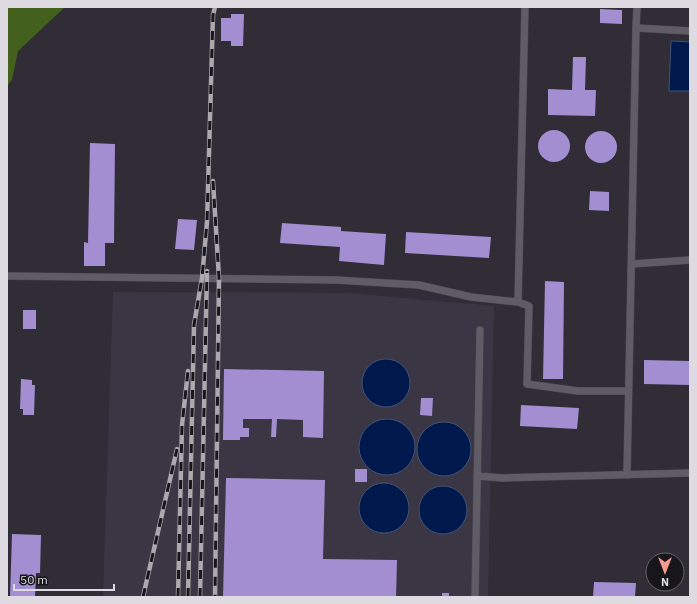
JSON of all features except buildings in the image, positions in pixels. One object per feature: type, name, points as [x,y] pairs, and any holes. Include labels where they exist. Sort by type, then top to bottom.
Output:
[{"type":"lane","points":[[518,302],[525,7]]},
{"type":"lane","points":[[627,475],[627,391],[632,264],[637,7]]},
{"type":"lane","points":[[636,28],[690,31]]},
{"type":"lane","points":[[632,264],[690,260]]},
{"type":"lane","points":[[7,276],[336,280],[419,285],[471,297],[518,302],[529,306],[527,384],[578,391],[627,391]]},
{"type":"lane","points":[[475,597],[480,330]]},
{"type":"lane","points":[[477,476],[504,478],[690,473]]},
{"type":"shaded area","points":[[113,292],[348,293],[494,306],[488,597],[103,597]]},
{"type":"green space","points":[[7,7],[65,7],[18,51],[12,80],[7,86]]},
{"type":"water","points":[[671,41],[690,42],[690,91],[669,91]]},
{"type":"water","points":[[386,359],[395,361],[403,366],[408,374],[410,383],[408,392],[403,400],[395,405],[386,407],[377,405],[369,400],[364,392],[362,383],[364,374],[369,366],[377,361]]},
{"type":"water","points":[[387,419],[402,424],[410,432],[415,447],[410,462],[402,470],[387,475],[372,470],[364,462],[359,447],[364,432],[372,424]]},
{"type":"water","points":[[444,422],[454,424],[463,430],[469,439],[471,449],[469,459],[463,468],[454,474],[444,476],[434,474],[425,468],[419,459],[417,449],[419,439],[425,430],[434,424]]},
{"type":"water","points":[[379,483],[389,483],[402,490],[409,503],[409,513],[402,526],[389,533],[379,533],[370,529],[363,522],[359,513],[359,503],[363,494],[370,487]]},
{"type":"water","points":[[443,486],[452,488],[460,493],[465,501],[467,510],[465,519],[460,527],[452,532],[443,534],[434,532],[426,527],[421,519],[419,510],[421,501],[426,493],[434,488]]},
{"type":"railway","points":[[188,597],[194,325],[202,278],[207,222],[213,15],[215,7]]},
{"type":"railway","points":[[213,181],[219,278],[215,597]]},
{"type":"railway","points":[[200,597],[207,271]]},
{"type":"railway","points":[[178,597],[182,425],[188,371]]},
{"type":"railway","points":[[143,597],[177,449]]}]
